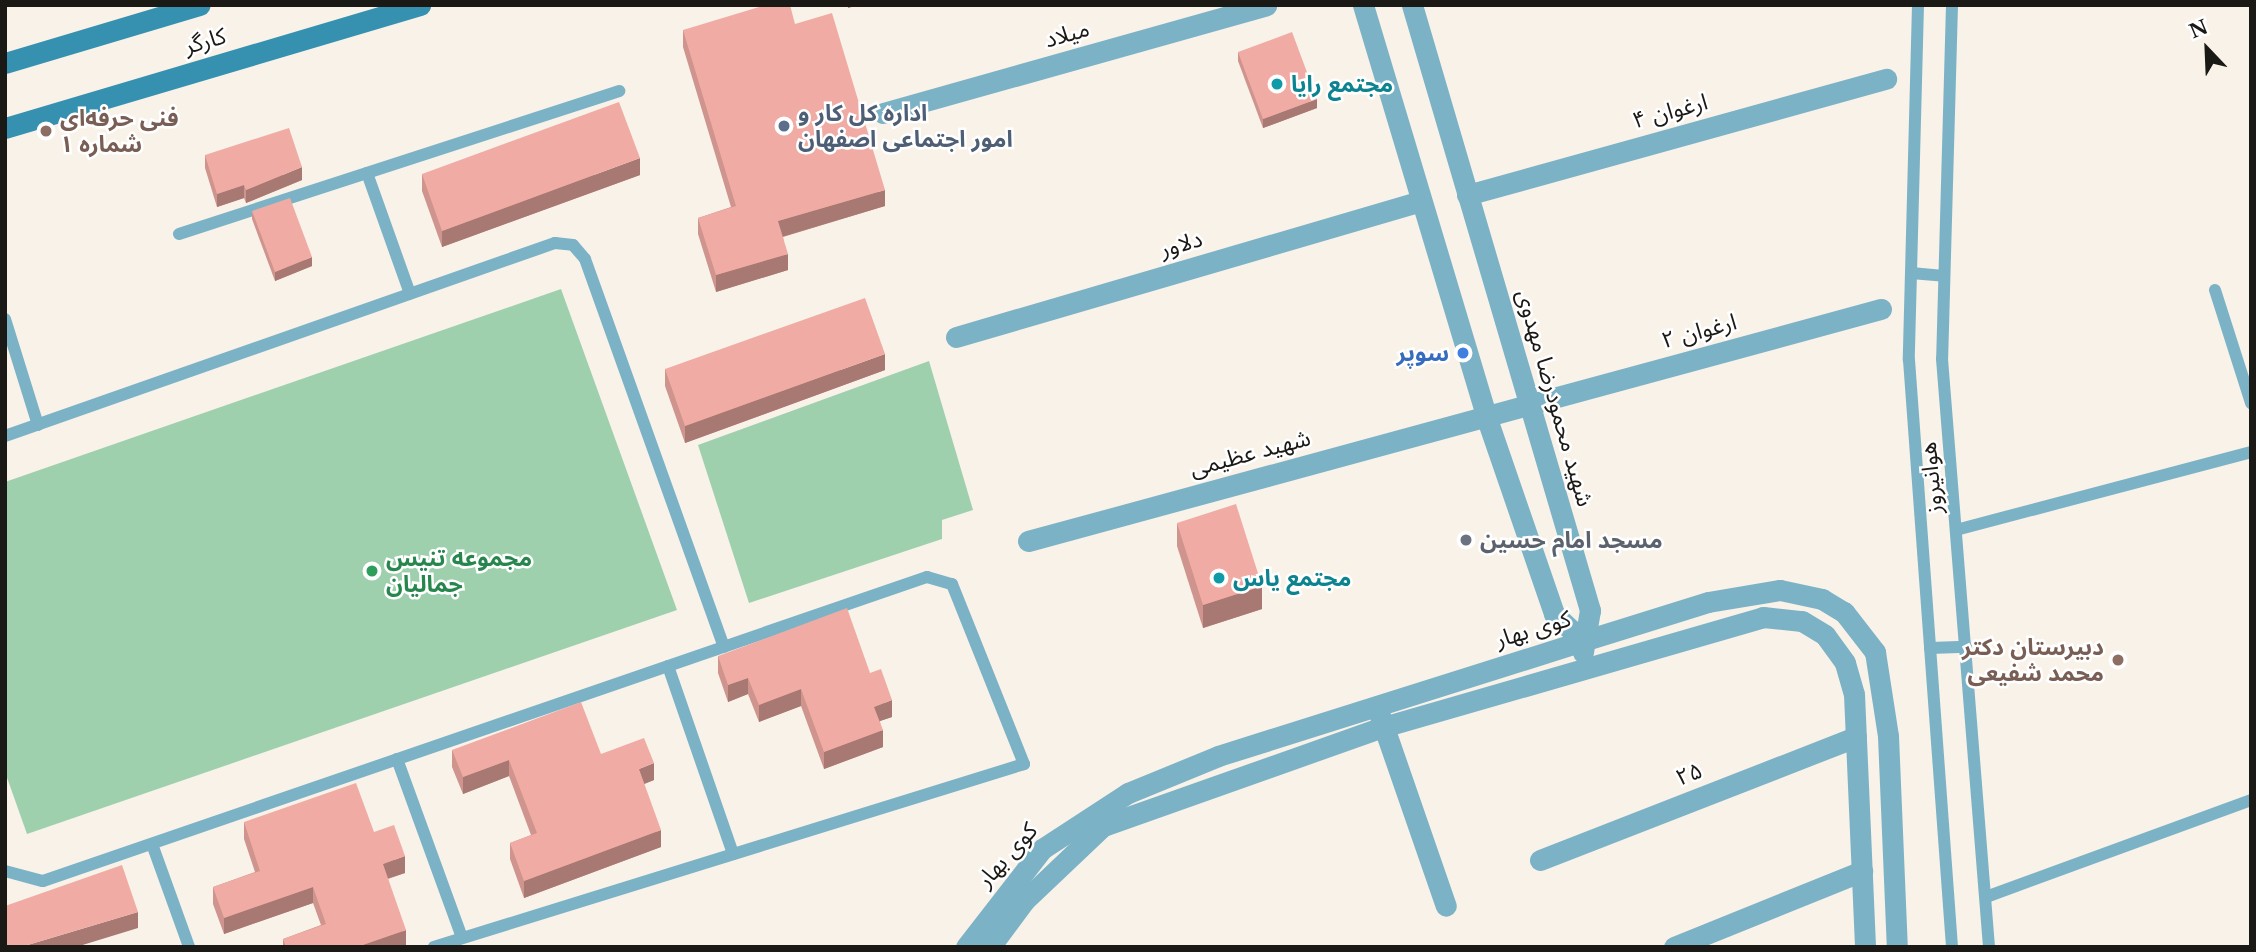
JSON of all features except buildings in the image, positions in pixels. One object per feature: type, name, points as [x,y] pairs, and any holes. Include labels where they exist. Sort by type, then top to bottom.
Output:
[{"type":"main road","name":"کارگر","points":[[5,63],[200,5]]},
{"type":"main road","name":"کارگر","points":[[5,128],[420,5]]},
{"type":"street","name":"میلاد","points":[[883,113],[1266,5]]},
{"type":"street","points":[[1363,5],[1486,416],[1555,614],[1583,641]]},
{"type":"street","name":"شهید محمودرضا مهدوی","points":[[1412,5],[1590,610],[1583,641],[1583,665]]},
{"type":"street","name":"ارغوان ۴","points":[[1467,195],[1886,79]]},
{"type":"street","name":"دلاور","points":[[957,337],[1421,201]]},
{"type":"street","name":"ارغوان ۲","points":[[1486,416],[1881,309]]},
{"type":"street","name":"شهید عظیمی","points":[[1028,541],[1486,416]]},
{"type":"street","name":"کوی بهار","points":[[966,947],[1042,849],[1097,809],[1218,756],[1708,602],[1780,590],[1822,599],[1862,629],[1875,652],[1888,736],[1898,947]]},
{"type":"street","name":"کوی بهار","points":[[990,947],[1024,901],[1103,827],[1383,727],[1583,665],[1763,617],[1802,621],[1825,635],[1845,663],[1856,737],[1865,947]]},
{"type":"street","points":[[1377,706],[1446,906]]},
{"type":"street","name":"۲۵","points":[[1540,860],[1856,737]]},
{"type":"street","points":[[1674,947],[1862,871]]},
{"type":"lane","name":"هوانیروز","points":[[1918,5],[1909,360],[1952,947]]},
{"type":"lane","name":"هوانیروز","points":[[1952,5],[1942,359],[1989,947]]},
{"type":"lane","points":[[179,234],[619,91]]},
{"type":"lane","points":[[367,173],[410,294]]},
{"type":"lane","points":[[5,436],[555,243],[580,250],[724,647]]},
{"type":"lane","points":[[1911,273],[1944,276]]},
{"type":"lane","points":[[2215,290],[2251,403]]},
{"type":"lane","points":[[5,319],[38,425]]},
{"type":"lane","points":[[1956,530],[2251,453]]},
{"type":"lane","points":[[5,871],[43,881],[927,577],[946,578],[1024,764],[434,947]]},
{"type":"lane","points":[[1930,648],[1966,647]]},
{"type":"lane","points":[[668,666],[733,854]]},
{"type":"lane","points":[[397,759],[462,938]]},
{"type":"lane","points":[[1986,897],[2251,800]]},
{"type":"lane","points":[[152,844],[189,947]]},
{"type":"green space","points":[[561,289],[677,610],[27,834],[5,772],[5,482]]},
{"type":"green space","points":[[929,361],[973,510],[942,520],[942,539],[749,603],[698,445]]},
{"type":"place","name":"مجتمع رایا","points":[[1277,84]]},
{"type":"place","name":"اداره کل کار و امور اجتماعی اصفهان","points":[[784,126]]},
{"type":"place","name":"فنی حرفه‌ای شماره ۱","points":[[46,131]]},
{"type":"place","name":"سوپر","points":[[1463,353]]},
{"type":"place","name":"مسجد امام حسین","points":[[1466,540]]},
{"type":"place","name":"مجموعه تنیس جمالیان","points":[[372,571]]},
{"type":"place","name":"مجتمع یاس","points":[[1219,578]]},
{"type":"place","name":"دبیرستان دکتر محمد شفیعی","points":[[2118,660]]}]
